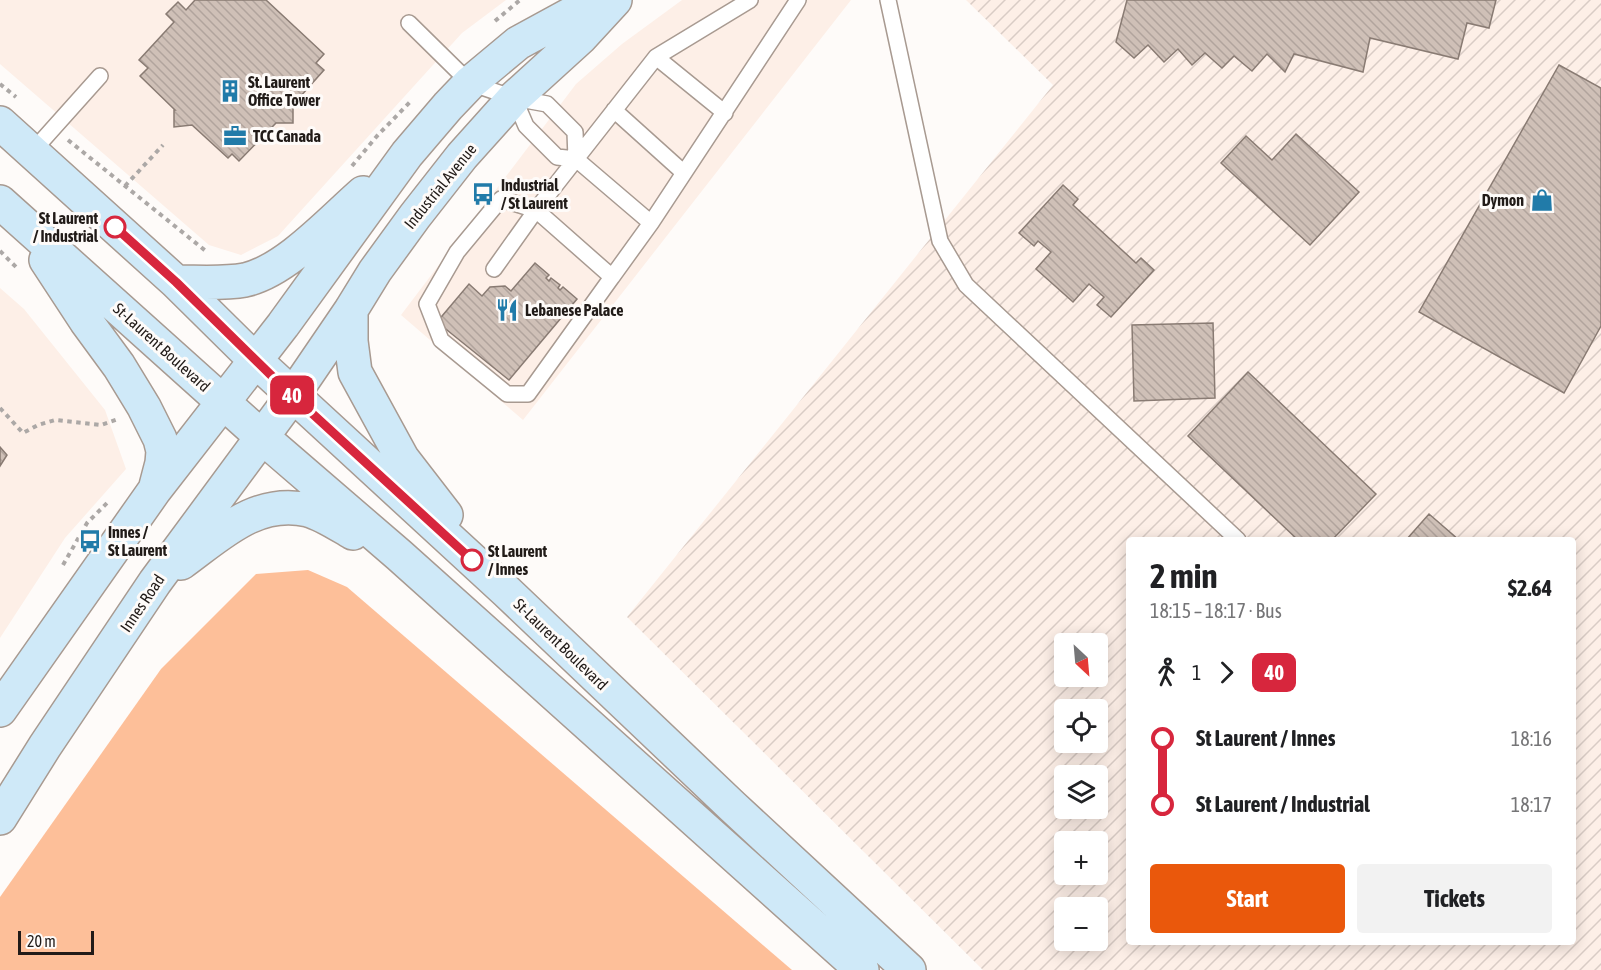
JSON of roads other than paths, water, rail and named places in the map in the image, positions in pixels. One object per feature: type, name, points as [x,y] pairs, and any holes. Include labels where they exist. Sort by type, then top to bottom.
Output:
[{"type":"main road","points":[[0,710],[154,491],[224,403],[408,154],[448,106],[470,83],[518,43],[597,0]]},
{"type":"main road","name":"Industrial Avenue","points":[[293,395],[375,271],[462,156],[514,98],[580,38],[615,0]]},
{"type":"main road","name":"St-Laurent Boulevard","points":[[0,123],[176,282],[293,395],[506,591],[909,970]]},
{"type":"main road","points":[[176,282],[245,280],[267,272],[296,252],[408,154]]},
{"type":"main road","points":[[8,210],[120,366],[153,423],[163,451],[154,491]]},
{"type":"main road","name":"St-Laurent Boulevard","points":[[8,210],[262,437],[399,555],[862,970]]},
{"type":"main road","points":[[351,310],[351,341],[355,372],[379,418],[402,458],[506,591]]},
{"type":"main road","name":"Innes Road","points":[[0,818],[45,746],[155,582],[293,395]]},
{"type":"main road","points":[[155,582],[231,526],[246,517],[273,508],[310,511],[399,555]]},
{"type":"lane","points":[[494,269],[536,210],[656,57],[750,0]]},
{"type":"lane","points":[[612,277],[536,210],[501,199],[457,252],[428,304],[441,340],[507,394],[528,394],[651,223],[798,0]]},
{"type":"lane","points":[[888,0],[940,241],[966,285],[1235,537]]},
{"type":"lane","points":[[409,23],[470,83],[514,98],[547,104],[575,132],[576,159]]},
{"type":"lane","points":[[656,57],[725,113]]},
{"type":"lane","points":[[32,152],[100,76]]},
{"type":"lane","points":[[514,98],[526,126],[557,157],[576,159],[651,223]]},
{"type":"lane","points":[[614,110],[684,173]]},
{"type":"place","name":"St. Laurent Office Tower","points":[[230,91]]},
{"type":"place","name":"TCC Canada","points":[[235,136]]},
{"type":"place","name":"Industrial / St Laurent","points":[[483,194]]},
{"type":"place","name":"Dymon","points":[[1542,200]]},
{"type":"place","name":"St Laurent / Industrial","points":[[115,227]]},
{"type":"place","name":"Lebanese Palace","points":[[507,310]]},
{"type":"place","name":"Innes / St Laurent","points":[[90,541]]},
{"type":"place","name":"St Laurent / Innes","points":[[472,560]]}]
